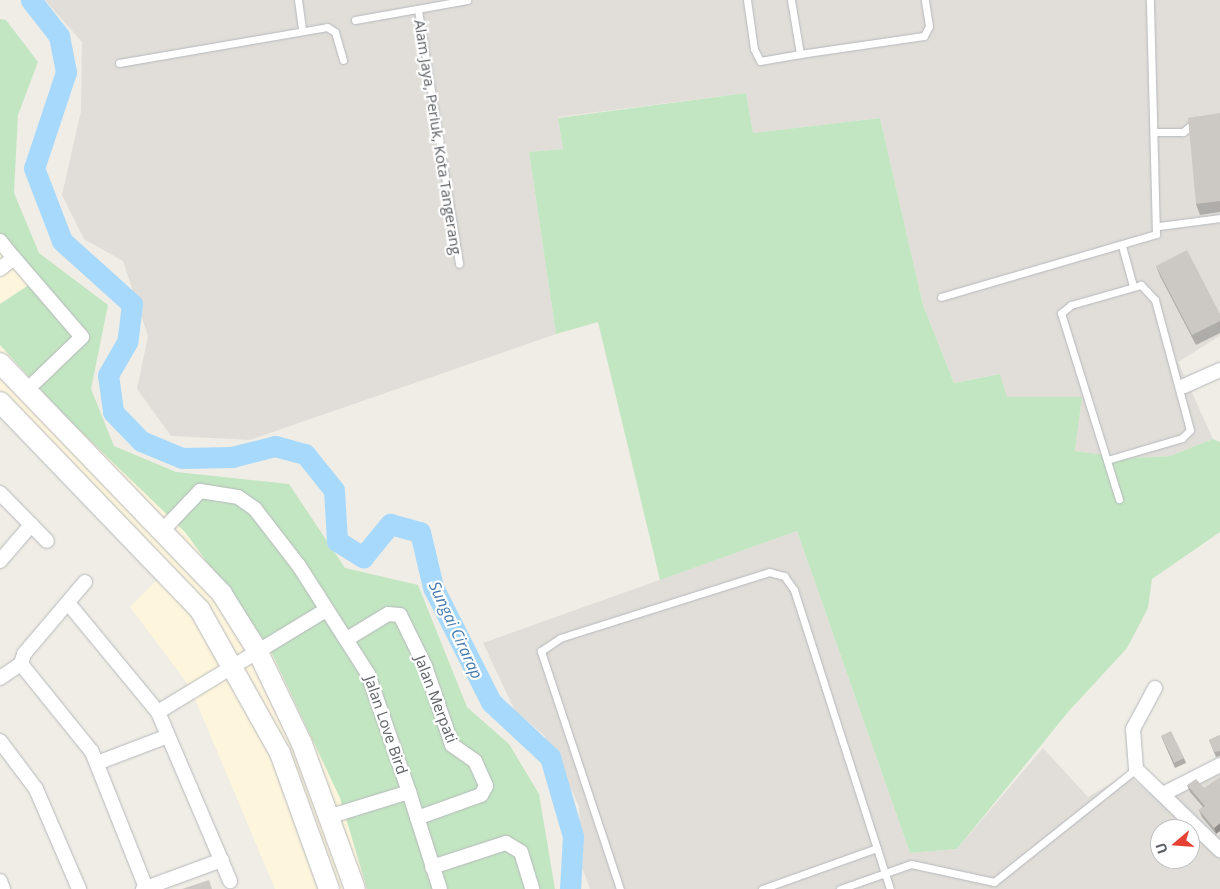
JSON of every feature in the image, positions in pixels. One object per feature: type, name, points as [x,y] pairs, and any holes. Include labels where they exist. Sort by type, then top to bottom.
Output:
[{"type":"main road","points":[[0,363],[163,530],[222,594],[329,889]]},
{"type":"main road","points":[[0,402],[245,657],[331,816],[355,889]]},
{"type":"street","points":[[0,241],[82,337],[35,382]]},
{"type":"street","points":[[0,269],[14,258]]},
{"type":"street","points":[[1184,386],[1220,370]]},
{"type":"street","name":"Jalan Love Bird","points":[[163,530],[198,491],[245,500],[299,566],[371,679],[440,889]]},
{"type":"street","points":[[0,494],[47,541]]},
{"type":"street","points":[[0,561],[31,525]]},
{"type":"street","points":[[0,678],[21,664],[24,654],[85,582]]},
{"type":"street","points":[[68,603],[158,712],[230,881]]},
{"type":"street","points":[[158,712],[245,657],[326,610]]},
{"type":"street","name":"Jalan Merpati","points":[[347,640],[388,614],[397,613],[425,666],[452,745],[473,759],[486,786],[482,795],[417,818]]},
{"type":"street","points":[[21,664],[97,763],[144,888],[222,860]]},
{"type":"street","points":[[1155,688],[1133,729],[1136,769],[1220,850]]},
{"type":"street","points":[[97,763],[168,736]]},
{"type":"street","points":[[0,741],[36,789],[79,889]]},
{"type":"street","points":[[1163,794],[1220,765]]},
{"type":"street","points":[[331,816],[409,792]]},
{"type":"street","points":[[432,867],[506,843],[521,852],[532,889]]},
{"type":"street","points":[[0,881],[3,889]]},
{"type":"lane","points":[[298,0],[302,28]]},
{"type":"lane","name":"Alam Jaya, Periuk, Kota Tangerang","points":[[355,20],[467,0]]},
{"type":"lane","points":[[747,0],[754,49],[760,62],[800,54],[924,36],[930,26],[926,0]]},
{"type":"lane","points":[[791,0],[800,54]]},
{"type":"lane","points":[[941,296],[1151,239],[1159,226],[1150,0]]},
{"type":"lane","name":"Alam Jaya, Periuk, Kota Tangerang","points":[[418,10],[459,264]]},
{"type":"lane","points":[[119,63],[302,28],[333,30],[343,60]]},
{"type":"lane","points":[[1155,132],[1183,132],[1188,124],[1204,120]]},
{"type":"lane","points":[[1159,226],[1220,218]]},
{"type":"lane","points":[[1122,246],[1133,286]]},
{"type":"lane","points":[[1107,460],[1182,438],[1190,430],[1155,300],[1145,286],[1133,286],[1071,304],[1061,314],[1119,499]]},
{"type":"lane","points":[[620,889],[541,651],[560,638],[769,572],[784,576],[794,590],[890,889]]},
{"type":"lane","points":[[840,889],[911,864],[994,882],[1136,769]]},
{"type":"lane","points":[[762,889],[877,848]]},
{"type":"shaded area","points":[[45,0],[1220,0],[1220,336],[1178,362],[1213,439],[1170,456],[1129,458],[1075,451],[1082,397],[1007,397],[999,374],[954,383],[923,305],[880,118],[753,133],[746,93],[558,117],[563,149],[529,152],[556,334],[250,440],[171,436],[137,389],[148,336],[123,261],[84,239],[62,195],[81,111],[82,42]]},
{"type":"shaded area","points":[[0,238],[32,283],[0,304]]},
{"type":"shaded area","points":[[0,345],[66,417],[185,532],[269,647],[340,798],[367,889],[275,889],[190,687],[130,607],[162,575],[0,408]]},
{"type":"shaded area","points":[[797,531],[910,853],[957,849],[1043,748],[1088,797],[1127,774],[1153,796],[1220,771],[1220,889],[590,889],[582,867],[579,806],[544,735],[515,711],[483,643]]},
{"type":"green space","points":[[0,19],[6,20],[38,62],[18,115],[14,193],[39,253],[108,305],[91,389],[114,446],[176,472],[289,484],[345,568],[418,585],[467,707],[509,744],[539,794],[555,889],[367,889],[340,798],[269,647],[185,532],[66,417],[0,345],[0,304],[32,283],[0,238]]},
{"type":"green space","points":[[746,93],[753,133],[880,118],[923,305],[954,383],[1000,374],[1007,397],[1082,397],[1075,451],[1129,458],[1170,456],[1213,439],[1220,442],[1220,532],[1152,579],[1148,608],[1127,648],[1068,712],[957,849],[910,853],[797,531],[660,580],[598,322],[556,334],[529,152],[563,149],[558,118]]},
{"type":"building","points":[[1220,113],[1220,201],[1196,204],[1188,118]]},
{"type":"building","points":[[1187,250],[1220,314],[1220,321],[1192,335],[1156,266]]},
{"type":"building","points":[[1171,731],[1184,758],[1174,763],[1161,736]]},
{"type":"building","points":[[1220,735],[1220,751],[1214,752],[1209,740]]},
{"type":"building","points":[[1220,777],[1220,823],[1214,828],[1199,810],[1205,806],[1187,785],[1196,779],[1204,788]]},
{"type":"building","points":[[209,880],[212,889],[182,889]]},
{"type":"waterway","name":"Sungai Cirarap","points":[[31,0],[59,36],[66,72],[34,168],[62,241],[132,304],[127,342],[108,375],[113,412],[141,441],[182,458],[232,457],[275,446],[305,454],[334,490],[337,541],[363,557],[390,524],[420,532],[433,587],[491,702],[550,757],[573,836],[570,889]]}]
